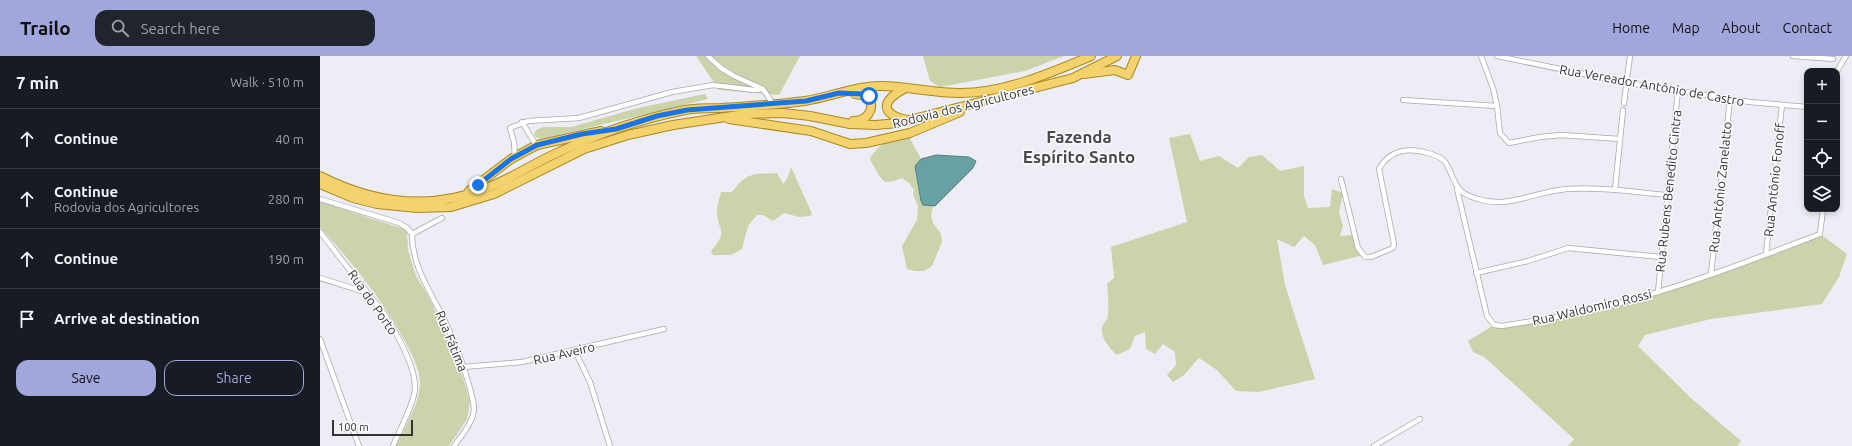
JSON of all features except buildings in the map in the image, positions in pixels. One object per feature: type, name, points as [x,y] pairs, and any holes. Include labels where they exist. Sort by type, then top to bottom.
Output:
[{"type":"main road","name":"Rodovia dos Agricultores","points":[[320,176],[344,188],[367,196],[397,201],[433,201],[460,197],[486,188],[559,152],[616,129],[687,110],[806,101],[879,86],[961,93],[982,91],[1022,82],[1091,56]]},
{"type":"main road","name":"Rodovia dos Agricultores","points":[[320,184],[353,198],[377,204],[417,208],[451,207],[494,194],[570,155],[628,135],[673,125],[745,114],[783,113],[810,116],[850,124],[876,125],[909,121],[1073,78],[1077,74],[1117,56]]},
{"type":"main road","points":[[1077,74],[1115,70],[1128,75],[1136,56]]},
{"type":"main road","points":[[905,89],[892,95],[887,104],[888,110],[897,118],[909,121]]},
{"type":"main road","points":[[828,120],[858,121],[867,117],[871,111],[872,103],[869,96],[863,94],[839,93]]},
{"type":"main road","points":[[716,119],[731,119],[781,128],[798,129],[850,144],[866,143],[910,133],[994,99]]},
{"type":"main road","points":[[460,197],[515,157],[536,145],[582,134],[616,129]]},
{"type":"street","points":[[708,56],[721,68],[734,76],[763,89],[773,104]]},
{"type":"street","points":[[1481,56],[1497,106],[1500,133],[1509,143],[1540,137],[1561,135],[1620,139]]},
{"type":"street","name":"Rua Vereador Antônio de Castro","points":[[1497,56],[1628,83],[1730,99],[1804,107]]},
{"type":"street","points":[[1624,103],[1628,83],[1630,56]]},
{"type":"street","points":[[1793,56],[1833,57],[1836,68]]},
{"type":"street","points":[[1838,68],[1846,56]]},
{"type":"street","points":[[515,157],[514,142],[510,128],[522,122],[579,118],[672,92],[713,85],[754,90],[763,89]]},
{"type":"street","name":"Rua Rubens Benedito Cintra","points":[[1658,292],[1678,90]]},
{"type":"street","name":"Rua Antônio Zanelatto","points":[[1711,274],[1730,99]]},
{"type":"street","points":[[1403,100],[1497,106]]},
{"type":"street","name":"Rua Antônio Fonoff","points":[[1766,254],[1782,105]]},
{"type":"street","points":[[1614,190],[1624,110]]},
{"type":"street","points":[[522,122],[536,145]]},
{"type":"street","name":"Rua Waldomiro Rossi","points":[[1341,179],[1362,256],[1372,257],[1392,250],[1394,244],[1379,169],[1388,158],[1401,151],[1410,149],[1436,155],[1446,162],[1457,189],[1487,316],[1494,325],[1502,326],[1611,306],[1711,274],[1820,234],[1823,212]]},
{"type":"street","points":[[1457,189],[1464,194],[1495,203],[1520,199],[1550,191],[1567,189],[1614,190],[1667,195]]},
{"type":"street","points":[[320,199],[399,223],[407,228],[412,234],[442,218]]},
{"type":"street","name":"Rua do Porto","points":[[320,232],[368,293],[394,330],[411,366],[415,382],[415,394],[393,446]]},
{"type":"street","name":"Rua Fátima","points":[[412,234],[413,254],[417,268],[445,322],[463,367],[473,400],[474,414],[469,426],[454,446]]},
{"type":"street","points":[[1476,273],[1528,261],[1568,248],[1661,257]]},
{"type":"street","points":[[320,278],[368,293]]},
{"type":"street","name":"Rua Aveiro","points":[[463,367],[522,362],[575,351],[664,329]]},
{"type":"street","points":[[320,339],[360,446]]},
{"type":"street","points":[[575,351],[590,382],[610,446]]},
{"type":"street","points":[[1374,446],[1420,419]]},
{"type":"green space","points":[[696,56],[800,56],[779,95],[719,90]]},
{"type":"green space","points":[[923,56],[1064,56],[1025,71],[940,87],[930,81]]},
{"type":"green space","points":[[705,94],[708,99],[542,139],[536,137],[534,134],[536,130],[543,127],[571,127],[638,108]]},
{"type":"green space","points":[[907,133],[920,157],[921,175],[933,206],[931,215],[933,223],[941,234],[942,242],[932,266],[924,271],[907,269],[902,246],[917,220],[918,206],[913,194],[914,190],[909,183],[902,178],[885,182],[879,176],[870,159],[876,150],[886,142],[896,136]]},
{"type":"green space","points":[[1190,134],[1200,161],[1219,156],[1238,168],[1249,157],[1262,155],[1280,171],[1304,166],[1304,196],[1308,208],[1330,207],[1332,189],[1343,193],[1339,213],[1343,226],[1340,236],[1352,235],[1360,256],[1323,265],[1315,245],[1304,236],[1294,247],[1277,239],[1285,285],[1315,379],[1259,392],[1236,391],[1217,370],[1199,358],[1184,375],[1173,382],[1167,375],[1176,365],[1175,352],[1163,344],[1155,354],[1146,349],[1145,332],[1135,336],[1130,349],[1117,355],[1103,337],[1102,329],[1108,316],[1107,284],[1114,278],[1111,247],[1187,222],[1169,138]]},
{"type":"green space","points":[[791,167],[812,214],[810,216],[799,217],[784,213],[773,221],[763,215],[757,215],[748,226],[742,249],[731,255],[713,255],[711,251],[720,239],[721,235],[717,206],[721,192],[732,192],[737,185],[747,177],[756,174],[777,173],[783,184],[787,179]]},
{"type":"green space","points":[[320,202],[407,230],[408,250],[416,276],[430,299],[461,372],[470,401],[467,419],[449,446],[396,446],[411,416],[419,391],[420,378],[416,365],[405,341],[384,306],[354,266],[320,227]]},
{"type":"green space","points":[[1820,234],[1847,254],[1839,277],[1822,304],[1711,319],[1645,335],[1638,346],[1692,399],[1741,441],[1737,446],[1568,446],[1574,439],[1484,357],[1473,352],[1468,341],[1494,325],[1550,318],[1658,292]]},
{"type":"water","points":[[936,155],[969,157],[976,161],[973,168],[935,206],[923,205],[915,166],[921,159]]},
{"type":"district","name":"Fazenda Espírito Santo","points":[[1079,146]]},
{"type":"route","points":[[478,185],[511,159],[537,145],[582,134],[616,129],[657,116],[687,110],[806,101],[839,93],[863,94],[869,96]]}]
